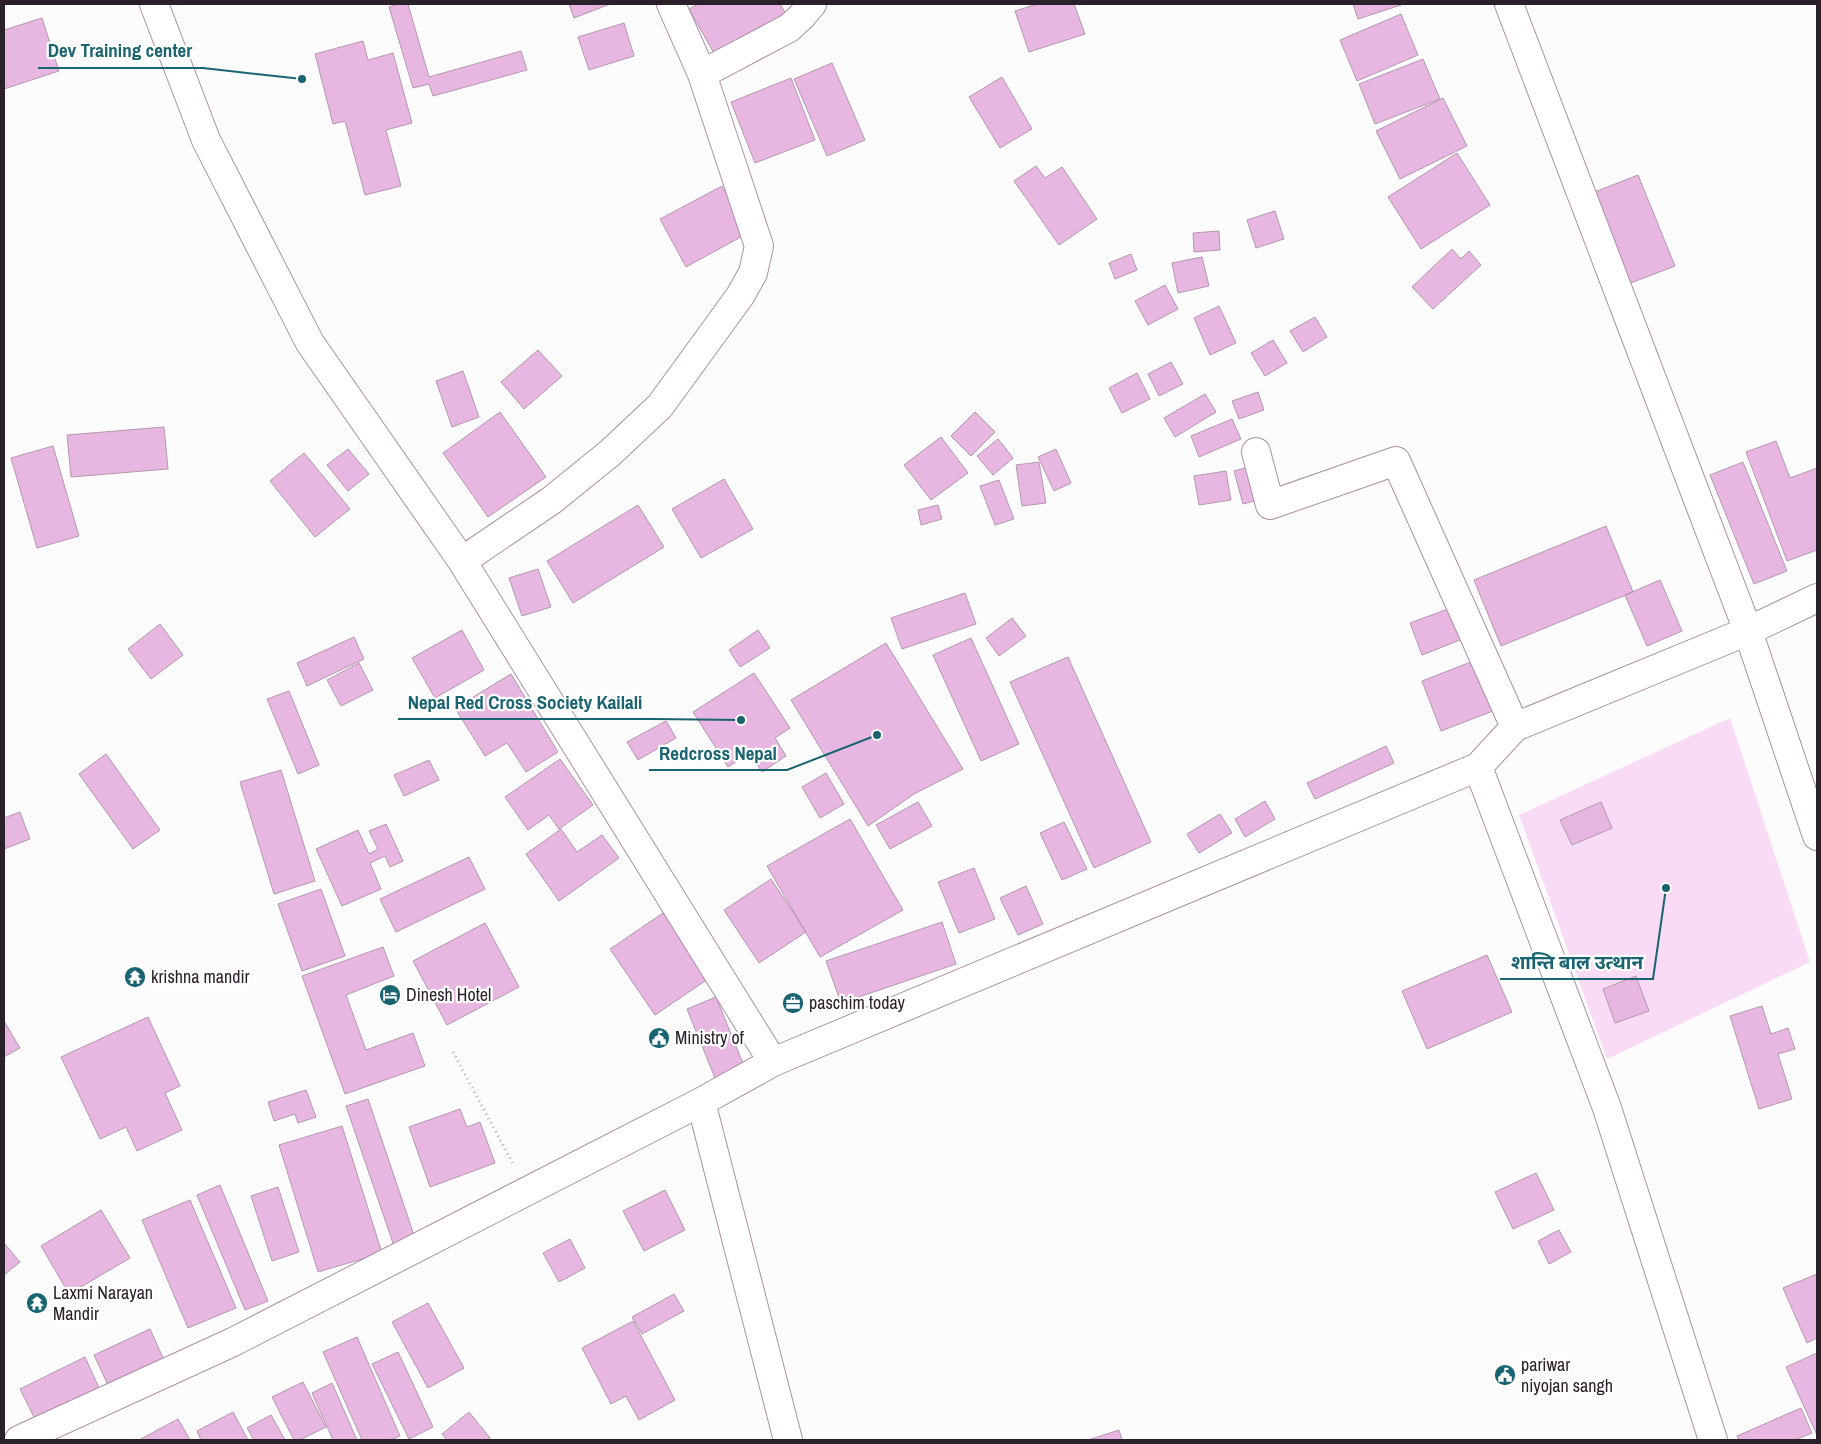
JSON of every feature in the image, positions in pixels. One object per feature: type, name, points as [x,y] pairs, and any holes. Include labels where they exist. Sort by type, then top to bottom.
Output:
[{"type":"street","points":[[154,4],[206,140],[310,343],[462,561],[773,1062]]},
{"type":"street","points":[[462,561],[552,500],[610,453],[660,406],[740,296],[753,273],[759,246],[702,74],[671,4]]},
{"type":"street","points":[[702,74],[789,28],[812,4]]},
{"type":"street","points":[[1509,4],[1748,631],[1817,836]]},
{"type":"street","points":[[1256,452],[1270,505],[1396,461],[1515,727]]},
{"type":"street","points":[[19,1440],[233,1342],[701,1102],[773,1062],[1478,767],[1515,727],[1748,631],[1817,598]]},
{"type":"street","points":[[1478,767],[1607,1108],[1713,1440]]},
{"type":"street","points":[[701,1102],[788,1440]]},
{"type":"path","points":[[453,1052],[527,1191]]},
{"type":"shaded area","points":[[1730,718],[1810,962],[1607,1059],[1519,815]]},
{"type":"building","points":[[398,4],[408,4],[429,77],[521,51],[527,70],[433,96],[429,84],[413,88],[389,7]]},
{"type":"building","points":[[569,4],[610,4],[574,18]]},
{"type":"building","points":[[698,4],[780,4],[790,21],[719,62],[689,9]]},
{"type":"building","points":[[1037,4],[1074,4],[1085,34],[1029,52],[1015,11]]},
{"type":"building","points":[[1353,4],[1404,4],[1358,19]]},
{"type":"building","points":[[1401,14],[1418,55],[1357,81],[1340,40]]},
{"type":"building","points":[[42,18],[59,71],[4,89],[4,30]]},
{"type":"building","points":[[624,23],[634,56],[589,70],[578,37]]},
{"type":"building","points":[[363,41],[368,60],[393,53],[412,123],[386,130],[401,186],[365,195],[345,121],[333,124],[315,54]]},
{"type":"building","points":[[1423,59],[1440,99],[1375,124],[1359,84]]},
{"type":"building","points":[[832,63],[865,140],[827,156],[794,79]]},
{"type":"building","points":[[1002,77],[1032,129],[1000,148],[969,97]]},
{"type":"building","points":[[791,78],[815,140],[755,163],[731,102]]},
{"type":"building","points":[[1443,98],[1467,146],[1400,179],[1376,131]]},
{"type":"building","points":[[1457,153],[1490,205],[1421,249],[1388,197]]},
{"type":"building","points":[[1036,166],[1045,178],[1062,167],[1097,219],[1059,245],[1014,181]]},
{"type":"building","points":[[1638,175],[1675,266],[1628,284],[1592,193]]},
{"type":"building","points":[[722,186],[748,233],[686,267],[660,219]]},
{"type":"building","points":[[1275,211],[1284,239],[1256,248],[1247,220]]},
{"type":"building","points":[[1219,231],[1220,250],[1194,252],[1193,233]]},
{"type":"building","points":[[1452,249],[1461,259],[1469,251],[1481,265],[1433,309],[1412,287]]},
{"type":"building","points":[[1131,254],[1137,270],[1115,279],[1109,263]]},
{"type":"building","points":[[1202,257],[1209,286],[1178,293],[1172,263]]},
{"type":"building","points":[[1165,285],[1178,309],[1148,325],[1135,301]]},
{"type":"building","points":[[1219,306],[1236,343],[1210,355],[1194,318]]},
{"type":"building","points":[[1315,317],[1327,337],[1303,352],[1290,331]]},
{"type":"building","points":[[1273,340],[1287,363],[1265,376],[1251,353]]},
{"type":"building","points":[[538,350],[562,376],[524,409],[501,382]]},
{"type":"building","points":[[1171,362],[1183,384],[1159,396],[1148,374]]},
{"type":"building","points":[[463,371],[479,417],[452,427],[436,381]]},
{"type":"building","points":[[1137,373],[1150,399],[1122,413],[1109,388]]},
{"type":"building","points":[[1258,392],[1264,410],[1239,419],[1232,401]]},
{"type":"building","points":[[1205,394],[1216,412],[1175,437],[1164,418]]},
{"type":"building","points":[[500,412],[546,477],[488,517],[443,453]]},
{"type":"building","points":[[975,412],[995,432],[971,456],[951,436]]},
{"type":"building","points":[[1232,419],[1241,439],[1199,457],[1191,436]]},
{"type":"building","points":[[164,427],[168,469],[71,477],[67,435]]},
{"type":"building","points":[[941,437],[968,473],[931,500],[904,465]]},
{"type":"building","points":[[998,439],[1013,458],[993,475],[977,456]]},
{"type":"building","points":[[1776,441],[1790,478],[1817,468],[1817,550],[1787,561],[1746,452]]},
{"type":"building","points":[[53,446],[79,536],[37,548],[11,458]]},
{"type":"building","points":[[348,449],[369,474],[348,491],[327,465]]},
{"type":"building","points":[[1056,449],[1071,483],[1054,491],[1038,457]]},
{"type":"building","points":[[304,453],[350,509],[315,537],[270,481]]},
{"type":"building","points":[[1039,462],[1046,503],[1022,506],[1016,465]]},
{"type":"building","points":[[1743,462],[1787,571],[1754,584],[1710,475]]},
{"type":"building","points":[[1256,465],[1266,498],[1243,504],[1234,471]]},
{"type":"building","points":[[1226,471],[1231,500],[1199,505],[1194,476]]},
{"type":"building","points":[[724,479],[753,529],[701,558],[672,509]]},
{"type":"building","points":[[999,480],[1014,519],[995,525],[980,486]]},
{"type":"building","points":[[638,505],[664,547],[573,603],[547,561]]},
{"type":"building","points":[[938,505],[942,519],[921,525],[918,510]]},
{"type":"building","points":[[1606,526],[1633,592],[1501,646],[1474,580]]},
{"type":"building","points":[[538,569],[551,607],[522,616],[509,578]]},
{"type":"building","points":[[1660,580],[1682,631],[1647,646],[1625,595]]},
{"type":"building","points":[[965,593],[976,624],[902,649],[891,618]]},
{"type":"building","points":[[1448,609],[1460,640],[1422,655],[1410,623]]},
{"type":"building","points":[[1012,618],[1026,636],[999,656],[986,638]]},
{"type":"building","points":[[160,624],[183,655],[151,679],[128,649]]},
{"type":"building","points":[[462,630],[484,670],[435,698],[412,658]]},
{"type":"building","points":[[758,630],[770,648],[740,667],[729,650]]},
{"type":"building","points":[[354,637],[364,659],[307,686],[297,663]]},
{"type":"building","points":[[971,638],[1019,744],[981,761],[933,655]]},
{"type":"building","points":[[886,643],[963,769],[914,794],[868,826],[791,700]]},
{"type":"building","points":[[1068,657],[1151,842],[1094,868],[1010,682]]},
{"type":"building","points":[[1481,658],[1501,708],[1441,731],[1422,681]]},
{"type":"building","points":[[359,663],[373,690],[341,706],[327,680]]},
{"type":"building","points":[[754,673],[790,728],[775,738],[786,756],[762,772],[750,753],[728,767],[693,712]]},
{"type":"building","points":[[511,674],[558,752],[526,772],[507,743],[485,756],[455,708]]},
{"type":"building","points":[[289,691],[319,765],[298,774],[267,699]]},
{"type":"building","points":[[666,721],[676,738],[638,760],[627,742]]},
{"type":"building","points":[[1386,746],[1394,763],[1315,799],[1307,783]]},
{"type":"building","points":[[106,754],[160,830],[133,849],[79,774]]},
{"type":"building","points":[[560,759],[593,805],[559,829],[549,815],[528,830],[505,797]]},
{"type":"building","points":[[429,760],[439,780],[404,796],[394,775]]},
{"type":"building","points":[[281,770],[315,881],[274,894],[240,782]]},
{"type":"building","points":[[826,773],[844,804],[820,818],[802,787]]},
{"type":"building","points":[[1265,801],[1275,819],[1245,837],[1235,819]]},
{"type":"building","points":[[918,802],[932,826],[890,849],[876,825]]},
{"type":"building","points":[[1601,802],[1612,828],[1572,845],[1560,820]]},
{"type":"building","points":[[20,812],[30,839],[4,849],[4,818]]},
{"type":"building","points":[[1220,814],[1232,833],[1199,853],[1187,834]]},
{"type":"building","points":[[850,819],[903,910],[820,957],[767,866]]},
{"type":"building","points":[[1064,822],[1087,869],[1062,880],[1040,833]]},
{"type":"building","points":[[386,824],[403,861],[390,867],[385,856],[370,863],[381,889],[342,906],[316,849],[358,830],[369,854],[378,849],[369,831]]},
{"type":"building","points":[[561,829],[577,852],[602,835],[619,858],[559,901],[526,854]]},
{"type":"building","points":[[469,857],[485,889],[396,932],[380,899]]},
{"type":"building","points":[[974,868],[995,919],[959,933],[938,882]]},
{"type":"building","points":[[771,879],[806,932],[759,963],[724,910]]},
{"type":"building","points":[[1026,886],[1043,924],[1018,935],[1000,898]]},
{"type":"building","points":[[321,889],[345,956],[302,971],[278,904]]},
{"type":"building","points":[[663,913],[708,979],[655,1015],[610,949]]},
{"type":"building","points":[[942,922],[956,964],[841,1003],[826,961]]},
{"type":"building","points":[[485,923],[519,987],[447,1025],[413,961]]},
{"type":"building","points":[[383,947],[394,976],[346,995],[366,1050],[413,1033],[425,1066],[345,1094],[302,976]]},
{"type":"building","points":[[1487,955],[1512,1012],[1427,1049],[1402,991]]},
{"type":"building","points":[[1636,976],[1649,1011],[1615,1023],[1603,989]]},
{"type":"building","points":[[716,997],[744,1066],[715,1078],[687,1009]]},
{"type":"building","points":[[1762,1006],[1771,1034],[1788,1028],[1795,1049],[1778,1054],[1792,1099],[1759,1109],[1730,1016]]},
{"type":"building","points":[[148,1017],[180,1086],[165,1093],[182,1130],[137,1151],[126,1127],[100,1139],[61,1057]]},
{"type":"building","points":[[4,1021],[20,1048],[4,1057]]},
{"type":"building","points":[[306,1090],[316,1117],[298,1123],[295,1114],[274,1121],[268,1102]]},
{"type":"building","points":[[368,1099],[416,1241],[395,1249],[346,1106]]},
{"type":"building","points":[[460,1109],[467,1127],[480,1122],[495,1163],[430,1187],[409,1127]]},
{"type":"building","points":[[342,1126],[382,1253],[318,1272],[279,1145]]},
{"type":"building","points":[[1536,1173],[1554,1210],[1513,1229],[1495,1192]]},
{"type":"building","points":[[220,1185],[268,1301],[245,1310],[197,1195]]},
{"type":"building","points":[[278,1187],[299,1252],[272,1261],[251,1196]]},
{"type":"building","points":[[665,1190],[685,1230],[644,1251],[623,1211]]},
{"type":"building","points":[[190,1200],[236,1308],[188,1328],[142,1220]]},
{"type":"building","points":[[101,1210],[130,1258],[69,1294],[41,1246]]},
{"type":"building","points":[[1559,1230],[1571,1252],[1549,1264],[1538,1241]]},
{"type":"building","points":[[570,1239],[585,1268],[559,1282],[543,1253]]},
{"type":"building","points":[[4,1243],[20,1262],[4,1275]]},
{"type":"building","points":[[1817,1274],[1817,1338],[1807,1343],[1783,1288]]},
{"type":"building","points":[[674,1294],[684,1311],[642,1334],[632,1317]]},
{"type":"building","points":[[428,1303],[464,1368],[428,1388],[392,1322]]},
{"type":"building","points":[[633,1321],[675,1400],[639,1420],[626,1396],[611,1404],[582,1348]]},
{"type":"building","points":[[150,1329],[164,1360],[108,1385],[94,1355]]},
{"type":"building","points":[[357,1337],[400,1436],[390,1440],[362,1440],[323,1352]]},
{"type":"building","points":[[398,1352],[433,1427],[409,1439],[372,1364]]},
{"type":"building","points":[[1817,1353],[1817,1435],[1786,1367]]},
{"type":"building","points":[[85,1357],[99,1388],[35,1419],[20,1389]]},
{"type":"building","points":[[303,1382],[326,1427],[300,1440],[294,1440],[272,1397]]},
{"type":"building","points":[[332,1383],[357,1440],[333,1440],[312,1393]]},
{"type":"building","points":[[1801,1408],[1812,1433],[1795,1440],[1739,1440],[1737,1436]]},
{"type":"building","points":[[233,1412],[248,1440],[201,1440],[197,1431]]},
{"type":"building","points":[[469,1412],[490,1438],[488,1440],[447,1440],[442,1434]]},
{"type":"building","points":[[271,1415],[285,1440],[254,1440],[247,1428]]},
{"type":"building","points":[[178,1419],[190,1440],[139,1440]]},
{"type":"building","points":[[1119,1430],[1122,1440],[1088,1440]]},
{"type":"place","name":"Dev Training center","points":[[302,79]]},
{"type":"place","name":"Nepal Red Cross Society Kailali","points":[[741,720]]},
{"type":"place","name":"Redcross Nepal","points":[[877,735]]},
{"type":"place","name":"शान्ति बाल उत्थान","points":[[1666,888]]},
{"type":"place","name":"krishna mandir","points":[[135,977]]},
{"type":"place","name":"Dinesh Hotel","points":[[390,995]]},
{"type":"place","name":"paschim today","points":[[793,1003]]},
{"type":"place","name":"Ministry of","points":[[659,1038]]},
{"type":"place","name":"Laxmi Narayan Mandir","points":[[37,1303]]},
{"type":"place","name":"pariwar niyojan sangh","points":[[1505,1375]]}]
